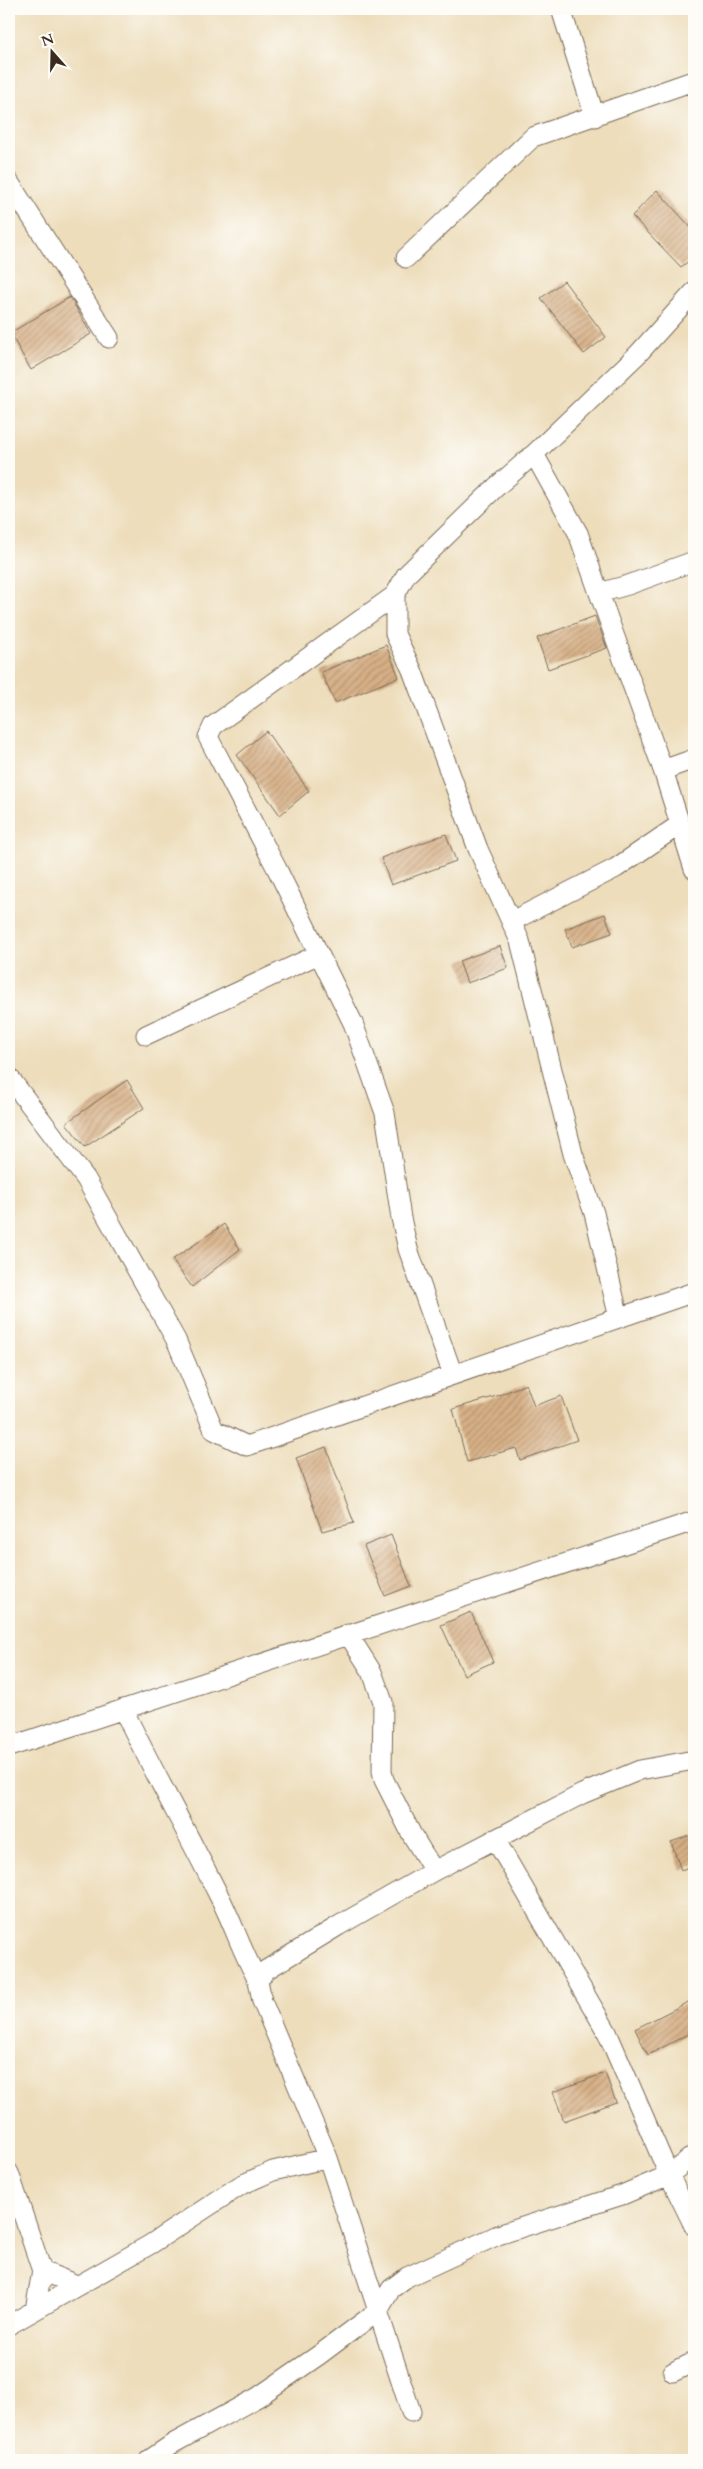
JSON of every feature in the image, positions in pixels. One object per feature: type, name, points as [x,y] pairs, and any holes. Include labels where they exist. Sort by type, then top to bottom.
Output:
[{"type":"street","points":[[561,9],[595,117]]},
{"type":"street","points":[[406,258],[533,137],[595,117],[690,82],[694,86]]},
{"type":"street","points":[[9,182],[109,338]]},
{"type":"street","points":[[453,1375],[408,1249],[401,1218],[385,1112],[353,1023],[208,737],[213,726],[395,595],[406,575],[495,488],[534,454],[638,354],[694,292]]},
{"type":"street","points":[[534,454],[578,533],[663,770],[694,869]]},
{"type":"street","points":[[599,593],[628,585],[694,561]]},
{"type":"street","points":[[395,595],[395,634],[412,670],[478,849],[520,941],[573,1154],[594,1213],[619,1318]]},
{"type":"street","points":[[663,770],[694,758]]},
{"type":"street","points":[[512,921],[616,868],[679,825]]},
{"type":"street","points":[[146,1035],[319,954]]},
{"type":"street","points":[[9,1077],[86,1179],[176,1340],[214,1430],[248,1446],[694,1292]]},
{"type":"street","points":[[9,1747],[694,1521]]},
{"type":"street","points":[[348,1634],[372,1672],[383,1702],[382,1771],[384,1780],[412,1835],[434,1871]]},
{"type":"street","points":[[123,1709],[151,1768],[170,1800],[230,1917],[258,1980],[265,2009],[328,2158],[411,2412]]},
{"type":"street","points":[[258,1980],[272,1965],[434,1871],[582,1794],[632,1774],[694,1760]]},
{"type":"street","points":[[496,1839],[607,2032],[669,2174],[694,2226]]},
{"type":"street","points":[[149,2460],[174,2443],[258,2397],[318,2355],[378,2310],[391,2289],[407,2276],[498,2235],[622,2194],[669,2174],[694,2155]]},
{"type":"street","points":[[9,2325],[151,2244],[240,2185],[273,2171],[328,2158]]},
{"type":"street","points":[[9,2173],[42,2271],[35,2310]]},
{"type":"street","points":[[42,2271],[77,2285]]},
{"type":"street","points":[[673,2372],[694,2362]]},
{"type":"building","points":[[657,190],[694,231],[694,257],[681,267],[632,216]]},
{"type":"building","points":[[564,281],[606,337],[584,354],[541,298]]},
{"type":"building","points":[[70,297],[91,334],[31,370],[10,333]]},
{"type":"building","points":[[595,616],[607,648],[548,669],[537,638]]},
{"type":"building","points":[[386,645],[399,677],[335,703],[321,672]]},
{"type":"building","points":[[266,731],[309,791],[280,815],[237,755]]},
{"type":"building","points":[[446,834],[456,861],[391,885],[381,858]]},
{"type":"building","points":[[605,914],[612,933],[572,947],[565,929]]},
{"type":"building","points":[[500,946],[508,968],[467,983],[459,961]]},
{"type":"building","points":[[127,1080],[144,1108],[85,1147],[66,1123]]},
{"type":"building","points":[[224,1224],[240,1249],[192,1287],[172,1260]]},
{"type":"building","points":[[526,1384],[534,1406],[561,1396],[577,1440],[520,1460],[516,1448],[467,1462],[453,1409],[497,1396]]},
{"type":"building","points":[[326,1447],[354,1523],[322,1531],[296,1458]]},
{"type":"building","points":[[391,1535],[411,1586],[385,1596],[364,1546]]},
{"type":"building","points":[[471,1612],[493,1662],[464,1675],[441,1625]]},
{"type":"building","points":[[694,1834],[694,1865],[681,1870],[671,1842]]},
{"type":"building","points":[[690,2001],[694,2010],[694,2031],[648,2055],[635,2029]]},
{"type":"building","points":[[605,2073],[616,2102],[564,2121],[553,2092]]}]
